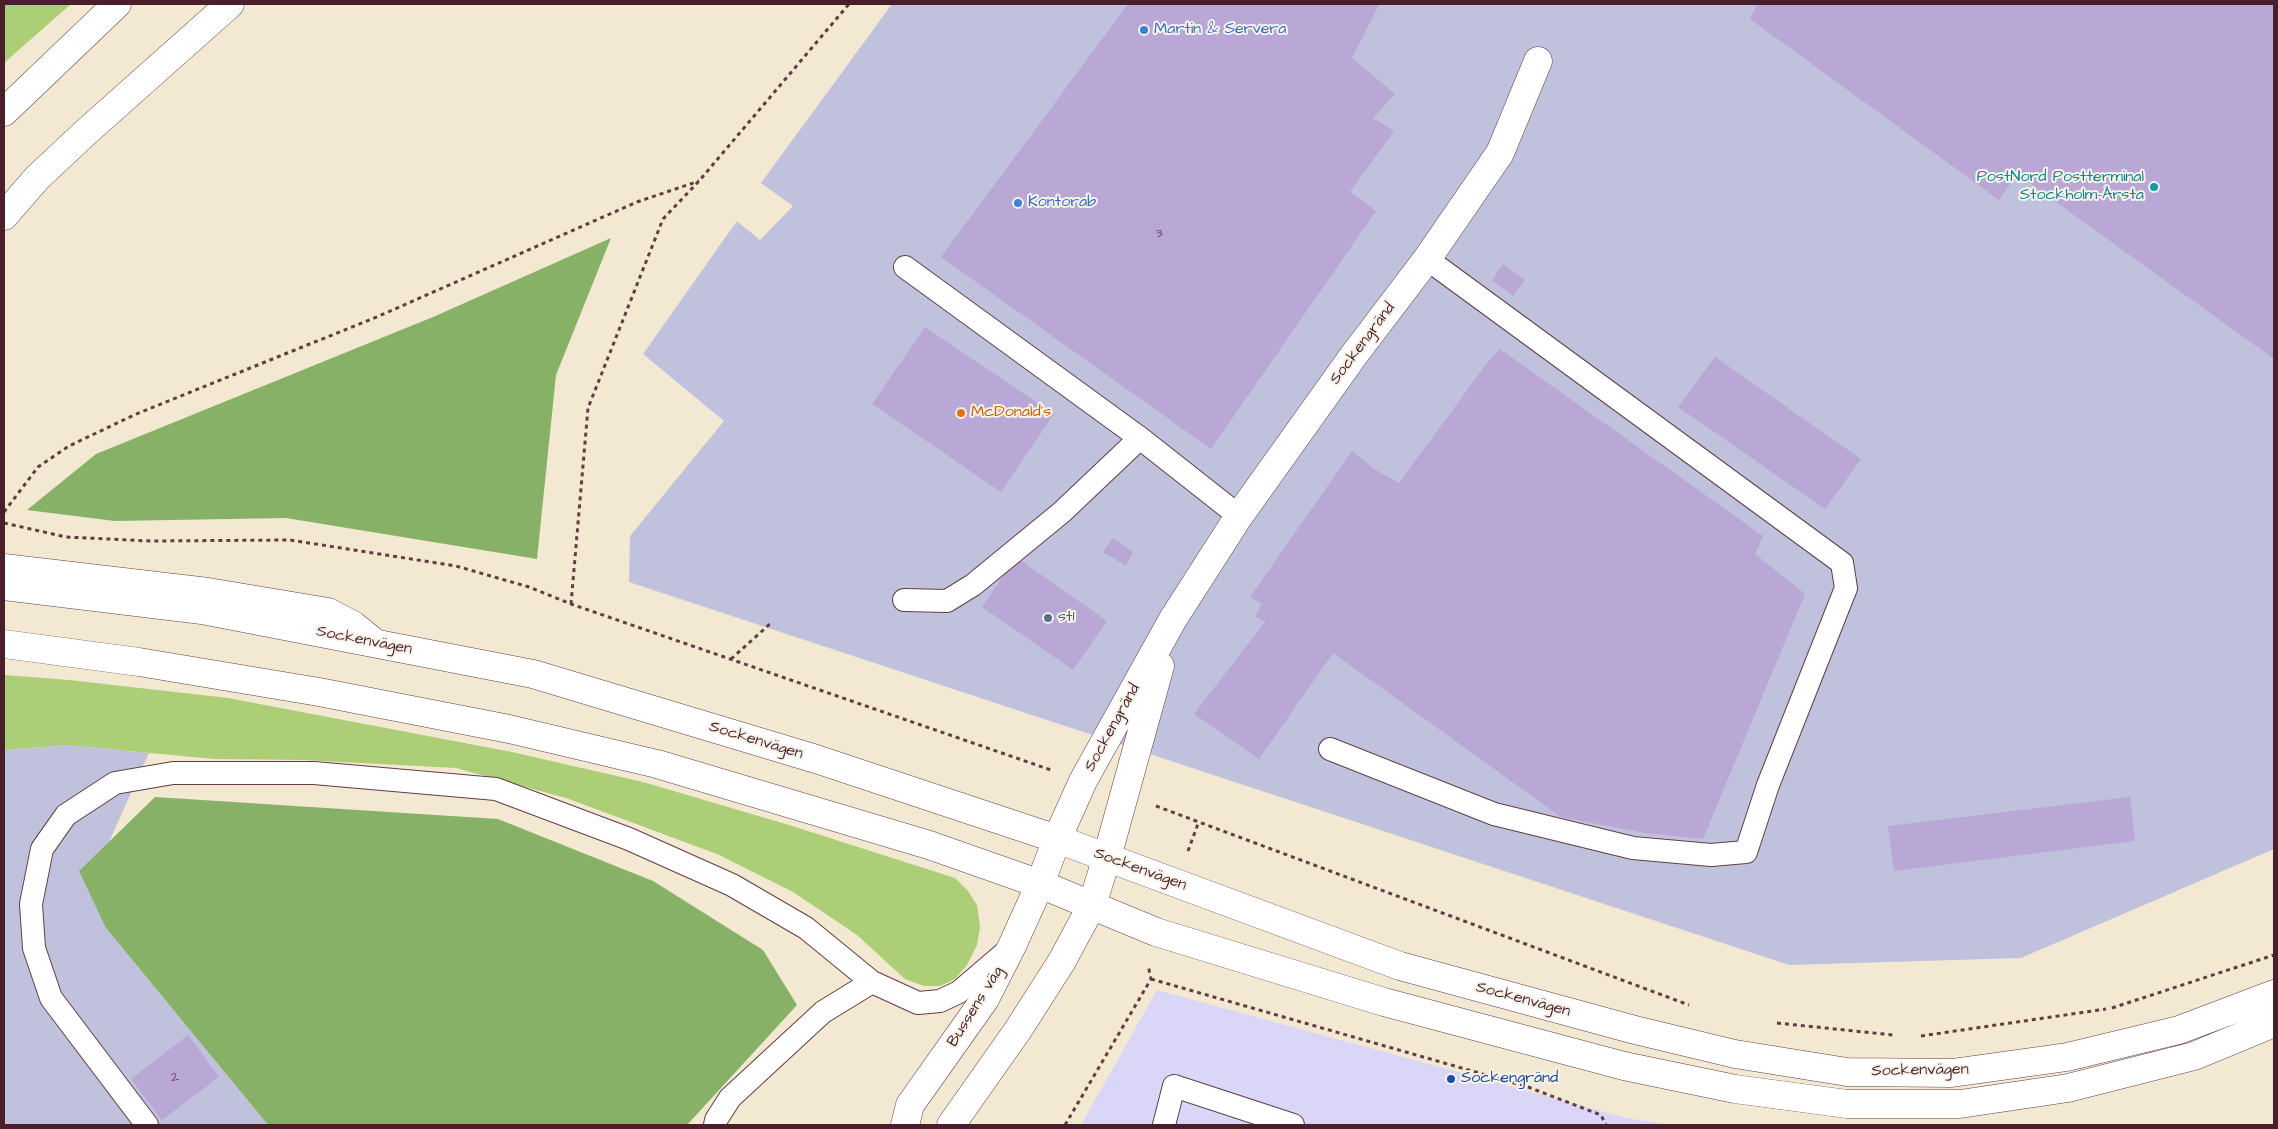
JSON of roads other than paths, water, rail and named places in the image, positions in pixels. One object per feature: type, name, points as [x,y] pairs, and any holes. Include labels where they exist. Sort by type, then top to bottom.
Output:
[{"type":"main road","points":[[4,112],[117,4]]},
{"type":"main road","points":[[4,216],[37,178],[230,4]]},
{"type":"main road","name":"Sockengränd","points":[[1040,884],[1083,781],[1173,619],[1240,516],[1354,355],[1427,259],[1500,153],[1538,61]]},
{"type":"main road","points":[[4,568],[208,592],[328,612],[353,624],[375,644]]},
{"type":"main road","name":"Sockenvägen","points":[[4,586],[202,610],[533,674],[816,759],[1058,839],[1400,966],[1634,1030],[1735,1054],[1847,1072],[1952,1073],[2068,1057],[2179,1030],[2274,994]]},
{"type":"main road","name":"Sockengränd","points":[[1092,905],[1173,619]]},
{"type":"main road","name":"Sockenvägen","points":[[4,644],[139,662],[319,692],[509,729],[657,764],[920,842],[1040,884],[1156,932],[1384,1002],[1624,1066],[1735,1089],[1847,1104],[1960,1104],[2068,1088],[2194,1056],[2274,1024]]},
{"type":"main road","name":"Sockenvägen","points":[[4,662],[198,685],[319,692]]},
{"type":"main road","name":"Bussens väg","points":[[905,1125],[910,1105],[985,999],[1040,884]]},
{"type":"main road","points":[[951,1125],[1023,1022],[1062,962],[1092,905]]},
{"type":"lane","points":[[1330,749],[1494,814],[1633,848],[1711,856],[1746,852],[1768,785],[1846,588],[1842,563],[1427,259]]},
{"type":"lane","points":[[905,267],[1140,438],[1240,516]]},
{"type":"lane","points":[[904,600],[947,600],[973,585],[1062,512],[1140,438]]},
{"type":"lane","points":[[147,1125],[51,998],[34,948],[31,904],[42,849],[66,815],[115,783],[173,773],[314,773],[496,789],[629,839],[732,885],[806,928],[872,982],[918,1003],[940,1001],[959,992],[1012,946]]},
{"type":"lane","points":[[715,1125],[716,1120],[730,1098],[823,1012],[872,982]]},
{"type":"lane","points":[[1164,1125],[1174,1086],[1293,1125]]},
{"type":"place","name":"Martin & Servera","points":[[1144,30]]},
{"type":"place","name":"PostNord Postterminal Stockholm-Årsta","points":[[2154,187]]},
{"type":"place","name":"Kontorab","points":[[1018,203]]},
{"type":"place","name":"McDonald's","points":[[961,413]]},
{"type":"place","name":"st1","points":[[1048,618]]},
{"type":"place","name":"Sockengränd","points":[[1451,1079]]}]
